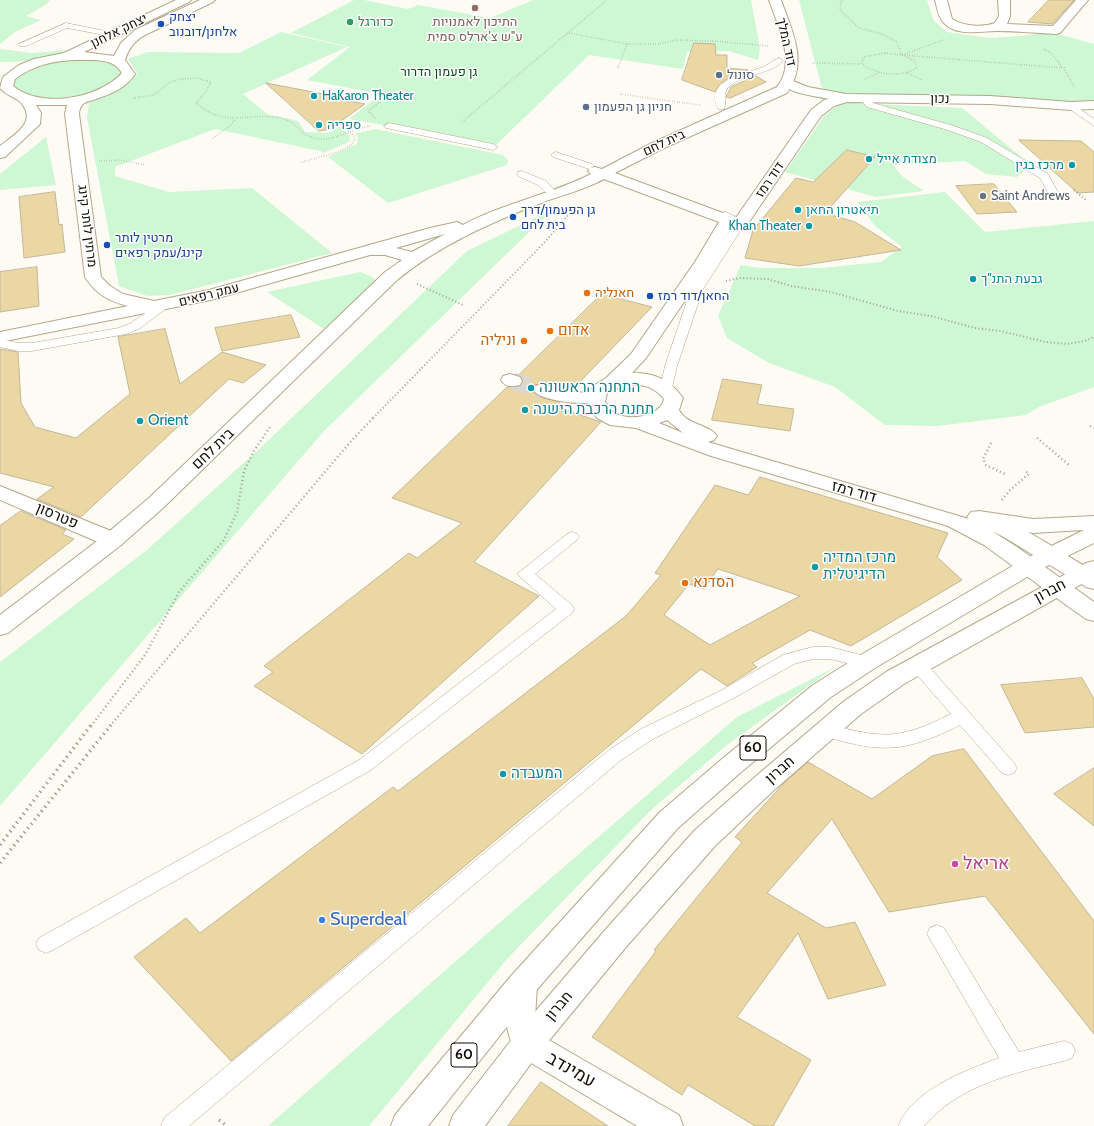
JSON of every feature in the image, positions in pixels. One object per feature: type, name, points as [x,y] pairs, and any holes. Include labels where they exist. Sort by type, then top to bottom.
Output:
[{"type":"main road","name":"יצחק אלחנן","points":[[53,58],[76,52],[110,34],[185,0]]},
{"type":"main road","name":"יצחק אלחנן","points":[[118,61],[122,49],[129,39],[139,32],[209,0]]},
{"type":"main road","name":"דוד המלך","points":[[765,0],[774,34]]},
{"type":"main road","name":"דוד המלך","points":[[775,0],[787,35],[792,61],[792,74],[788,83]]},
{"type":"main road","points":[[941,0],[946,20],[952,24],[972,29],[986,29],[1003,23],[1005,16],[1004,0]]},
{"type":"main road","points":[[995,27],[1056,30],[1082,0]]},
{"type":"main road","name":"דוד המלך","points":[[772,46],[779,61],[778,73],[774,80]]},
{"type":"main road","points":[[90,56],[118,61],[126,67],[129,74],[125,81],[114,88],[99,94],[80,99],[42,101],[25,99],[9,92],[6,87],[5,72],[20,69],[36,62],[53,58],[90,56]]},
{"type":"main road","name":"בית לחם","points":[[0,628],[113,540],[193,468],[391,276],[414,258],[474,225],[543,194],[571,188],[599,171],[721,107],[762,90],[774,80]]},
{"type":"main road","name":"נכון","points":[[788,83],[804,90],[846,98],[990,100],[1071,106],[1094,105]]},
{"type":"main road","name":"בית לחם","points":[[599,171],[774,94],[788,83]]},
{"type":"main road","name":"דוד רמז","points":[[613,382],[637,358],[703,262],[816,113],[829,103],[846,98]]},
{"type":"main road","points":[[0,154],[33,124],[35,113],[25,99]]},
{"type":"main road","name":"מרתין לותר קינג","points":[[80,99],[74,105],[72,114],[93,277],[100,288],[111,295],[139,304],[164,306]]},
{"type":"main road","points":[[599,171],[735,221]]},
{"type":"main road","points":[[369,250],[430,233],[474,225]]},
{"type":"main road","name":"עמק רפאים","points":[[0,337],[164,306],[224,292],[369,250],[386,250],[414,258]]},
{"type":"main road","points":[[624,379],[641,379],[657,383],[666,388],[673,398],[673,404],[670,410],[658,418],[639,422],[622,421],[603,412],[597,405],[596,398],[598,392],[613,382],[624,379]]},
{"type":"main road","points":[[542,390],[558,395],[588,398]]},
{"type":"main road","name":"דוד רמז","points":[[670,410],[672,416],[682,424],[712,438],[979,518],[1010,531],[1040,560],[1057,587],[1094,613]]},
{"type":"main road","name":"דוד רמז","points":[[639,422],[675,438],[712,450],[955,521],[1040,560],[1090,575]]},
{"type":"main road","name":"פטרסון","points":[[0,492],[113,540]]},
{"type":"main road","points":[[979,518],[1033,526],[1094,523]]},
{"type":"main road","name":"60","points":[[407,1126],[522,985],[669,820],[731,766],[822,691],[867,662],[1040,560],[1094,534]]},
{"type":"main road","name":"חברון","points":[[527,1044],[616,938],[705,838],[852,708],[918,665],[1057,587],[1090,575]]},
{"type":"main road","points":[[522,985],[520,1018],[527,1044]]},
{"type":"main road","name":"60","points":[[465,1126],[527,1044]]},
{"type":"main road","name":"עמינדב","points":[[527,1044],[667,1126]]},
{"type":"lane","points":[[23,44],[66,26],[110,34]]},
{"type":"lane","points":[[721,107],[721,92],[723,87],[734,80],[768,68],[779,61]]},
{"type":"lane","points":[[864,98],[870,106],[951,128],[984,140],[1044,176],[1055,196]]},
{"type":"lane","points":[[1071,106],[1094,123]]},
{"type":"lane","points":[[389,126],[493,147]]},
{"type":"lane","points":[[556,155],[599,171]]},
{"type":"lane","points":[[522,174],[542,183],[543,194]]},
{"type":"lane","name":"דוד רמז","points":[[666,388],[671,366],[697,289],[735,221]]},
{"type":"lane","points":[[0,343],[18,347],[32,347],[122,330],[135,326],[164,306]]},
{"type":"lane","points":[[46,944],[365,765],[566,609],[525,574],[572,537]]},
{"type":"lane","points":[[172,1126],[614,755],[647,734],[728,694],[790,659],[813,653],[830,653],[867,662]]},
{"type":"lane","points":[[918,665],[1008,768]]},
{"type":"lane","points":[[826,730],[876,742],[898,742],[922,737],[963,716]]},
{"type":"lane","points":[[937,934],[1013,1063]]},
{"type":"lane","points":[[909,1126],[920,1111],[956,1086],[1013,1063],[1064,1051]]},
{"type":"path","points":[[443,138],[569,33],[606,0]]},
{"type":"path","points":[[806,63],[862,64],[872,70],[889,74],[907,73],[917,68],[915,61],[902,55],[897,42],[882,34],[858,28],[853,21],[840,10],[841,1],[843,0]]},
{"type":"path","points":[[902,55],[941,41],[958,32],[952,24]]},
{"type":"path","points":[[569,33],[627,44],[659,44],[676,40],[772,46]]},
{"type":"path","points":[[618,68],[627,44]]},
{"type":"path","points":[[862,64],[863,57],[884,53],[1064,68],[1071,84],[1077,89]]},
{"type":"path","points":[[99,94],[128,99],[139,98],[154,95],[170,82],[182,79],[205,79],[211,82],[210,85],[196,103],[201,110],[213,116],[235,119],[275,118],[289,121],[296,125],[297,130],[302,134],[320,139],[333,138],[360,127],[389,126]]},
{"type":"path","points":[[620,94],[664,102],[701,105]]},
{"type":"path","points":[[213,138],[231,125],[235,119]]},
{"type":"path","points":[[302,162],[338,152],[352,145],[355,137],[348,131]]},
{"type":"path","points":[[120,160],[146,165]]},
{"type":"path","points":[[0,863],[90,750],[352,440],[545,242],[570,213]]},
{"type":"path","points":[[391,276],[409,281],[463,305]]},
{"type":"path","points":[[728,280],[756,278],[791,286],[831,292],[898,311],[931,316],[975,328],[1000,331],[1046,342],[1067,344],[1085,341],[1094,337]]},
{"type":"path","points":[[0,845],[145,655],[172,602],[179,592],[224,540],[237,512],[244,471],[248,461],[273,422]]},
{"type":"path","points":[[1090,426],[1094,428]]},
{"type":"path","points":[[1037,438],[1069,465]]},
{"type":"path","points":[[991,443],[983,459],[986,465],[1007,475]]},
{"type":"path","points":[[1002,501],[1004,494],[1020,484],[1029,474],[1025,471]]},
{"type":"green space","points":[[0,0],[50,0],[47,4],[26,16],[41,20],[15,32],[0,44]]},
{"type":"green space","name":"גן פעמון הדרור","points":[[354,0],[364,0],[408,9],[418,5],[490,18],[533,0],[751,0],[760,49],[758,60],[729,51],[687,52],[683,69],[589,55],[496,145],[349,119],[381,94],[307,80],[350,47],[291,33]]},
{"type":"green space","points":[[799,0],[927,0],[934,21],[947,32],[989,38],[1051,32],[1094,44],[1094,99],[1089,102],[1056,102],[826,94],[821,85]]},
{"type":"green space","points":[[281,32],[347,47],[243,94],[267,114],[298,121],[305,132],[327,133],[342,126],[350,137],[349,142],[323,153],[320,151],[215,129],[115,167],[115,176],[169,192],[252,188],[332,253],[170,295],[147,296],[119,286],[87,118],[89,103],[131,81],[137,73],[128,59],[148,52],[239,53]]},
{"type":"green space","points":[[0,49],[33,53],[68,50],[35,60],[0,62]]},
{"type":"green space","points":[[99,57],[126,68],[121,83],[74,99],[45,100],[10,89],[11,77],[53,59]]},
{"type":"green space","points":[[851,103],[962,108],[1031,165],[1017,177],[986,174],[965,161],[893,165],[903,177],[924,191],[876,197],[785,172],[825,115],[838,105]]},
{"type":"green space","points":[[375,129],[503,155],[508,160],[507,165],[388,203],[328,157],[357,144],[358,137],[355,134]]},
{"type":"green space","points":[[46,137],[56,185],[0,190],[0,174]]},
{"type":"green space","name":"גבעת התנ\"ך","points":[[945,192],[985,232],[1094,221],[1094,387],[1039,407],[1026,415],[937,426],[885,425],[835,387],[769,363],[727,338],[718,316],[741,265],[760,268],[821,268],[881,262],[902,247],[875,226],[857,202]]},
{"type":"green space","points":[[552,210],[325,430],[0,806],[0,662],[147,550],[257,451],[467,251]]},
{"type":"green space","points":[[360,272],[373,277],[375,281],[324,329],[267,292]]},
{"type":"green space","points":[[835,667],[727,745],[651,810],[507,959],[369,1126],[268,1126],[737,717]]},
{"type":"building","points":[[1049,0],[1074,0],[1052,24],[1028,22]]},
{"type":"building","name":"סונול","points":[[694,43],[715,44],[716,55],[727,55],[727,68],[748,70],[727,79],[720,84],[715,92],[682,80]]},
{"type":"building","points":[[756,76],[766,82],[730,98],[726,97],[731,87]]},
{"type":"building","points":[[266,83],[339,97],[337,99],[365,104],[330,129],[319,131]]},
{"type":"building","points":[[1019,140],[1081,141],[1094,152],[1094,192],[1078,193]]},
{"type":"building","name":"Khan Theater","points":[[847,150],[875,157],[825,213],[855,222],[901,250],[799,266],[745,258],[753,230],[796,178],[813,182]]},
{"type":"building","points":[[994,184],[1017,212],[977,214],[956,186]]},
{"type":"building","points":[[55,192],[59,225],[62,224],[65,252],[24,258],[19,197]]},
{"type":"building","points":[[37,267],[39,306],[0,312],[0,272]]},
{"type":"building","points":[[602,294],[652,307],[572,390],[560,389],[542,383],[535,385],[532,390],[543,398],[560,402],[556,407],[601,422],[474,562],[539,596],[362,754],[254,686],[273,672],[264,666],[409,553],[417,558],[462,523],[392,498],[507,387],[521,386],[523,380],[519,375]]},
{"type":"building","points":[[291,315],[300,337],[222,351],[215,328]]},
{"type":"building","points":[[165,329],[180,384],[222,352],[266,365],[243,383],[229,379],[81,517],[37,499],[54,487],[0,473],[0,349],[18,352],[21,403],[35,427],[76,438],[130,394],[118,337]]},
{"type":"building","points":[[723,379],[762,385],[757,404],[794,409],[790,431],[712,420]]},
{"type":"building","points":[[760,477],[948,533],[937,557],[962,580],[851,646],[810,630],[752,663],[757,667],[727,686],[701,669],[231,1061],[134,957],[186,918],[200,933],[393,787],[398,791],[626,616],[661,575],[655,573],[715,485],[748,495]],"holes":[[[718,569],[800,596],[710,645],[664,615],[689,584],[704,589]]]},
{"type":"building","points":[[21,511],[66,530],[62,534],[74,539],[0,597],[0,526]]},
{"type":"building","points":[[1082,678],[1094,699],[1094,727],[1025,733],[1001,685]]},
{"type":"building","points":[[964,749],[1094,921],[1094,1034],[985,896],[889,912],[832,819],[767,893],[826,928],[855,922],[886,985],[828,999],[798,933],[737,1017],[811,1060],[773,1126],[755,1126],[688,1085],[682,1095],[592,1037],[656,951],[654,950],[742,842],[735,837],[785,782],[808,762],[872,799],[932,756]]},
{"type":"building","points":[[1094,768],[1094,826],[1054,794]]},
{"type":"building","points":[[541,1082],[608,1126],[508,1126]]},
{"type":"tunnel","points":[[513,381],[542,390]]},
{"type":"place","name":"התיכון לאמנויות ע\"ש צ'ארלס סמית","points":[[475,8]]},
{"type":"place","name":"כדורגל","points":[[350,22]]},
{"type":"place","name":"יצחק אלחנן/דובנוב","points":[[161,24]]},
{"type":"place","name":"סונול","points":[[719,75]]},
{"type":"place","name":"HaKaron Theater","points":[[314,96]]},
{"type":"place","name":"חניון גן הפעמון","points":[[586,107]]},
{"type":"place","name":"ספריה","points":[[319,125]]},
{"type":"place","name":"מצודת אייל","points":[[869,159]]},
{"type":"place","name":"מרכז בגין","points":[[1072,165]]},
{"type":"place","name":"Saint Andrews","points":[[983,196]]},
{"type":"place","name":"תיאטרון החאן","points":[[798,210]]},
{"type":"place","name":"גן הפעמון/דרך בית לחם","points":[[513,217]]},
{"type":"place","name":"Khan Theater","points":[[809,226]]},
{"type":"place","name":"מרטין לותר קינג/עמק רפאים","points":[[107,245]]},
{"type":"place","name":"גבעת התנ\"ך","points":[[973,279]]},
{"type":"place","name":"חאנליה","points":[[587,293]]},
{"type":"place","name":"החאן/דוד רמז","points":[[650,296]]},
{"type":"place","name":"אדום","points":[[550,331]]},
{"type":"place","name":"וניליה","points":[[524,341]]},
{"type":"place","name":"התחנה הראשונה","points":[[531,388]]},
{"type":"place","name":"תחנת הרכבת הישנה","points":[[525,410]]},
{"type":"place","name":"Orient","points":[[140,421]]},
{"type":"place","name":"מרכז המדיה הדיגיטלית","points":[[815,567]]},
{"type":"place","name":"הסדנא","points":[[685,583]]},
{"type":"place","name":"המעבדה","points":[[503,774]]},
{"type":"place","name":"אריאל","points":[[955,864]]},
{"type":"place","name":"Superdeal","points":[[322,920]]}]
